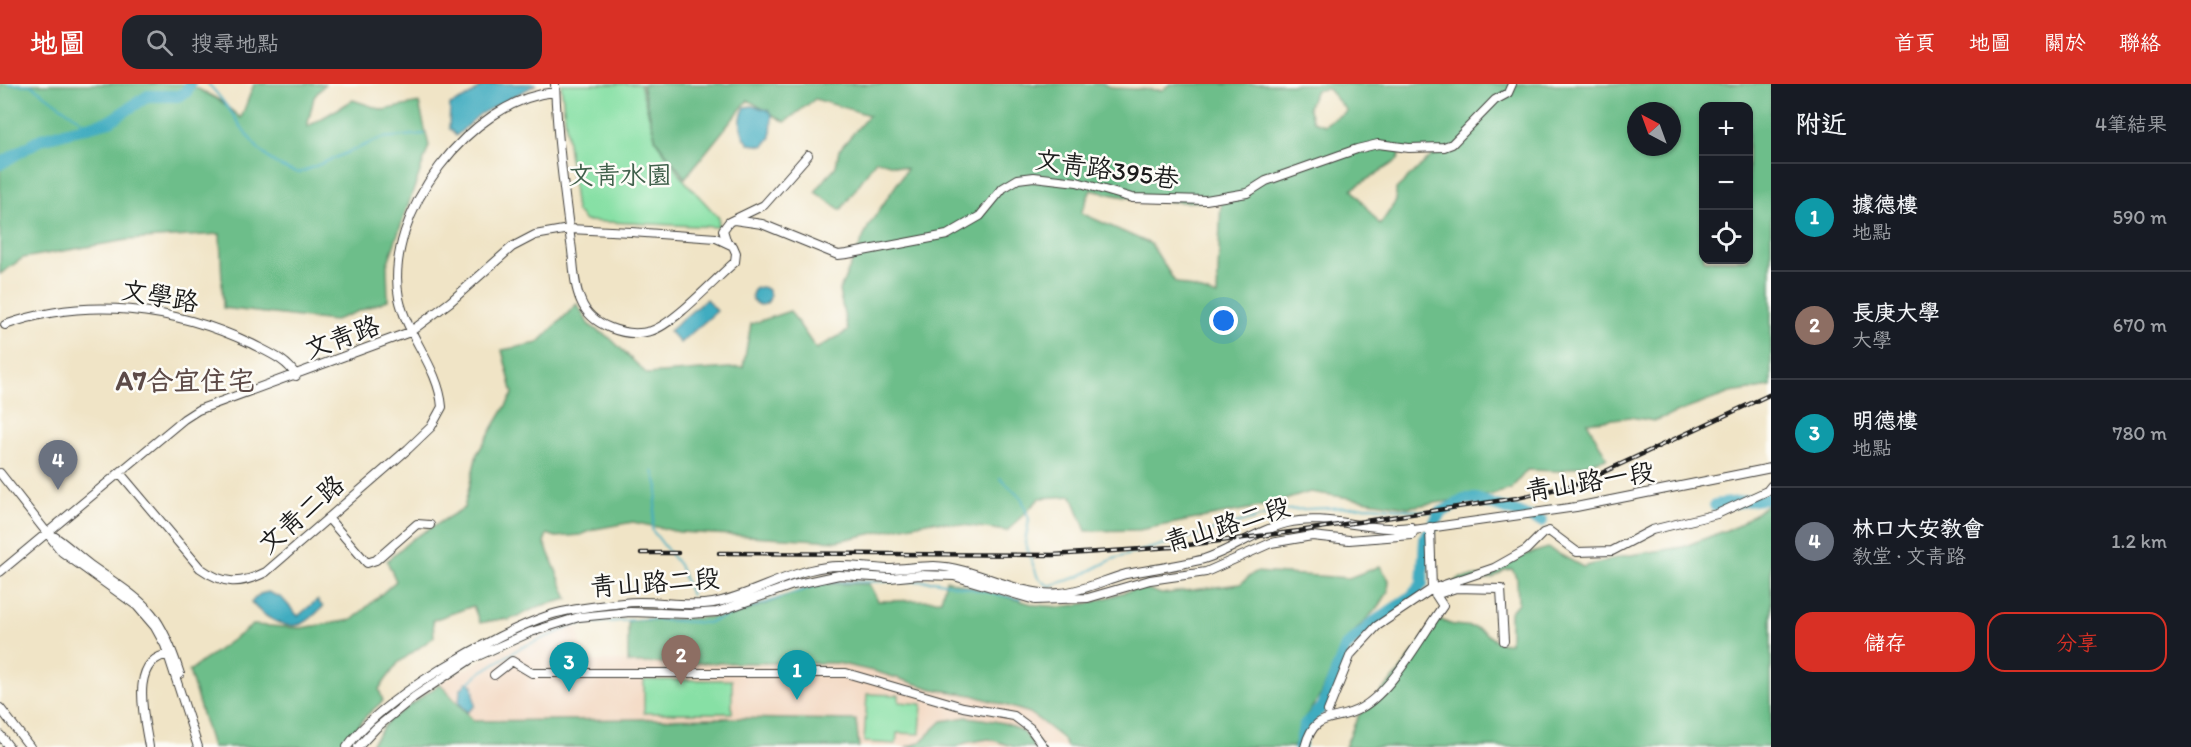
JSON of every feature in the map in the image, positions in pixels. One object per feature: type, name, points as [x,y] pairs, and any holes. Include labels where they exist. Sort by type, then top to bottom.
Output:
[{"type":"street","name":"文青路395巷","points":[[734,219],[784,231],[838,255],[947,235],[980,216],[1003,188],[1018,179],[1034,177],[1077,182],[1132,198],[1182,201],[1230,197],[1246,193],[1266,181],[1357,148],[1378,144],[1409,148],[1444,147],[1452,144],[1495,100],[1508,93],[1512,84]]},
{"type":"street","points":[[555,88],[558,144],[581,302],[597,321],[631,333],[652,331],[663,325],[735,262],[736,253],[733,246],[726,240],[723,230],[734,219],[764,205],[808,155]]},
{"type":"street","name":"文青二路","points":[[120,473],[200,568],[213,578],[230,582],[247,582],[266,572],[408,449],[438,418],[442,407],[436,382],[410,332],[399,297],[396,267],[405,229],[430,177],[464,139],[496,115],[532,96],[555,88]]},
{"type":"street","name":"文青路","points":[[0,572],[184,418],[198,410],[296,376],[410,332],[450,302],[512,247],[535,235],[569,229],[726,240]]},
{"type":"street","name":"文學路","points":[[5,325],[46,313],[92,307],[183,317],[241,339],[275,356],[292,369],[296,376]]},
{"type":"street","name":"青山路一段","points":[[1414,530],[1576,507],[1771,468]]},
{"type":"street","points":[[0,473],[48,533],[61,540],[79,557],[147,606],[166,633],[170,656],[198,747]]},
{"type":"street","points":[[1328,711],[1351,654],[1377,626],[1435,592],[1494,568],[1526,550],[1543,533],[1549,531],[1577,552],[1612,551],[1652,530],[1717,514],[1771,486]]},
{"type":"street","points":[[328,518],[367,563],[376,560],[417,524],[430,525]]},
{"type":"street","name":"青山路二段","points":[[347,747],[393,704],[435,672],[469,652],[527,624],[575,609],[626,603],[685,605],[714,603],[812,570],[851,565],[886,569],[933,566],[950,568],[976,573],[1031,591],[1057,594],[1085,588],[1122,575],[1204,558],[1269,528],[1290,522],[1334,521],[1374,529],[1410,527],[1414,530],[1412,535],[1395,537],[1349,540],[1312,536],[1271,543],[1206,572],[1150,580],[1088,598],[1035,600],[954,576],[920,574],[890,578],[839,575],[793,585],[717,612],[689,614],[630,612],[579,617],[531,632],[471,659],[414,697],[358,747]]},
{"type":"street","points":[[1305,747],[1310,729],[1326,717],[1362,708],[1397,674],[1443,606],[1435,592],[1430,527]]},
{"type":"street","points":[[1435,592],[1456,588],[1501,589],[1504,641]]},
{"type":"street","points":[[151,747],[142,697],[143,680],[153,662],[170,656]]},
{"type":"street","points":[[170,656],[204,747]]},
{"type":"street","points":[[494,675],[512,661],[532,673],[846,673],[963,707],[1014,717],[1030,728],[1044,747]]},
{"type":"street","points":[[0,708],[30,747]]},
{"type":"street","points":[[0,735],[9,747]]},
{"type":"shaded area","points":[[569,624],[578,629],[583,661],[848,662],[1030,711],[1066,747],[365,747],[441,682],[503,649]]},
{"type":"green space","points":[[0,84],[189,84],[219,100],[241,118],[254,84],[325,84],[314,97],[307,127],[353,100],[383,110],[419,103],[429,146],[387,265],[388,300],[333,321],[223,308],[220,234],[127,240],[23,258],[0,274]]},
{"type":"green space","name":"文青水園","points":[[561,84],[640,84],[656,141],[684,180],[719,218],[718,227],[585,221],[576,211]]},
{"type":"green space","points":[[642,84],[1103,84],[1114,88],[1162,90],[1170,84],[1771,84],[1771,387],[1730,393],[1654,421],[1630,417],[1587,422],[1607,458],[1560,471],[1527,470],[1511,489],[1491,495],[1408,507],[1310,492],[1269,505],[1139,530],[1086,531],[1072,496],[1040,498],[1007,531],[932,521],[837,541],[679,532],[633,522],[595,529],[581,535],[556,537],[547,534],[544,542],[568,599],[540,606],[509,620],[480,623],[473,606],[433,620],[434,637],[398,663],[379,689],[383,701],[367,715],[341,747],[212,747],[189,671],[253,625],[301,628],[352,620],[396,581],[387,561],[412,539],[464,508],[477,454],[513,394],[502,350],[538,343],[577,304],[589,325],[610,338],[647,374],[743,367],[751,324],[790,311],[816,349],[848,331],[839,291],[869,225],[907,169],[876,160],[841,210],[815,192],[836,166],[839,150],[869,115],[815,99],[785,122],[748,100],[685,178],[656,140]],"holes":[[[1328,89],[1347,111],[1324,125],[1313,121],[1308,107],[1316,90]],[[1401,149],[1437,151],[1396,189],[1396,201],[1380,225],[1352,189],[1398,160]],[[1091,190],[1156,201],[1221,200],[1217,296],[1175,282],[1151,244],[1081,213]]]},
{"type":"green space","points":[[1771,502],[1771,747],[1345,747],[1358,716],[1397,675],[1438,618],[1454,625],[1476,628],[1495,640],[1510,643],[1510,612],[1518,603],[1517,579],[1512,569],[1505,570],[1493,578],[1447,586],[1460,578],[1488,575],[1522,556],[1548,548],[1583,567],[1624,556],[1683,547],[1737,526]]},
{"type":"green space","points":[[1380,566],[1389,580],[1388,592],[1380,605],[1343,644],[1321,695],[1301,723],[1294,747],[1067,747],[1062,738],[1030,713],[972,695],[933,689],[837,663],[628,663],[628,621],[733,616],[819,584],[869,584],[878,601],[941,600],[946,580],[1036,605],[1061,607],[1090,603],[1141,587],[1161,594],[1240,584],[1255,572],[1349,578]]},
{"type":"green space","points":[[644,680],[732,680],[732,713],[644,713]]},
{"type":"green space","points":[[440,684],[474,721],[728,718],[856,720],[859,747],[369,747],[388,721]]},
{"type":"green space","points":[[867,694],[899,695],[899,702],[922,704],[920,734],[897,733],[896,744],[864,742]]},
{"type":"green space","points":[[967,717],[996,721],[1015,727],[1023,732],[1034,747],[1015,747],[989,739],[965,743],[957,747],[906,747],[919,743],[942,721]]},
{"type":"water","points":[[484,84],[537,84],[480,114],[456,136],[449,128],[450,105],[469,96]]},
{"type":"water","points":[[752,106],[768,110],[772,115],[771,137],[764,146],[749,144],[742,131],[741,122],[745,107]]},
{"type":"water","points":[[761,287],[767,290],[770,296],[767,302],[761,305],[755,302],[752,296],[755,290]]},
{"type":"water","points":[[706,299],[717,311],[680,343],[669,331]]},
{"type":"water","points":[[268,592],[282,598],[298,616],[317,600],[323,607],[298,625],[283,624],[262,613],[251,602],[260,594]]},
{"type":"water","points":[[467,682],[473,685],[475,706],[468,712],[459,703],[460,690]]},
{"type":"waterway","points":[[9,84],[31,85],[90,127]]},
{"type":"waterway","points":[[0,164],[41,139],[110,121],[148,96],[178,96],[186,92],[190,84]]},
{"type":"waterway","points":[[208,84],[269,159],[283,168],[299,173],[382,138],[424,134]]},
{"type":"waterway","points":[[653,471],[658,487],[652,530],[679,565],[691,595]]},
{"type":"waterway","points":[[1000,478],[1022,499],[1029,519],[1025,543],[1038,578],[1049,586],[1078,577],[1113,559],[1285,510],[1371,506],[1440,513]]},
{"type":"waterway","points":[[1715,505],[1771,498]]},
{"type":"waterway","points":[[1300,747],[1304,726],[1323,706],[1346,647],[1374,622],[1411,597],[1422,584],[1425,539],[1440,513],[1466,499],[1476,499],[1542,521]]},
{"type":"waterway","points":[[466,685],[481,672],[520,648],[578,624],[647,619],[707,623],[826,582],[934,581],[1020,599]]},
{"type":"railway","points":[[719,553],[1053,555],[1172,547],[1299,531],[1517,498],[1578,484],[1771,394]]},
{"type":"railway","points":[[641,553],[678,553]]},
{"type":"place","name":"林口大安教會","points":[[58,490]]},
{"type":"place","name":"長庚大學","points":[[681,685]]},
{"type":"place","name":"明德樓","points":[[569,692]]},
{"type":"place","name":"據德樓","points":[[797,700]]},
{"type":"district","name":"A7合宜住宅","points":[[185,381]]}]
